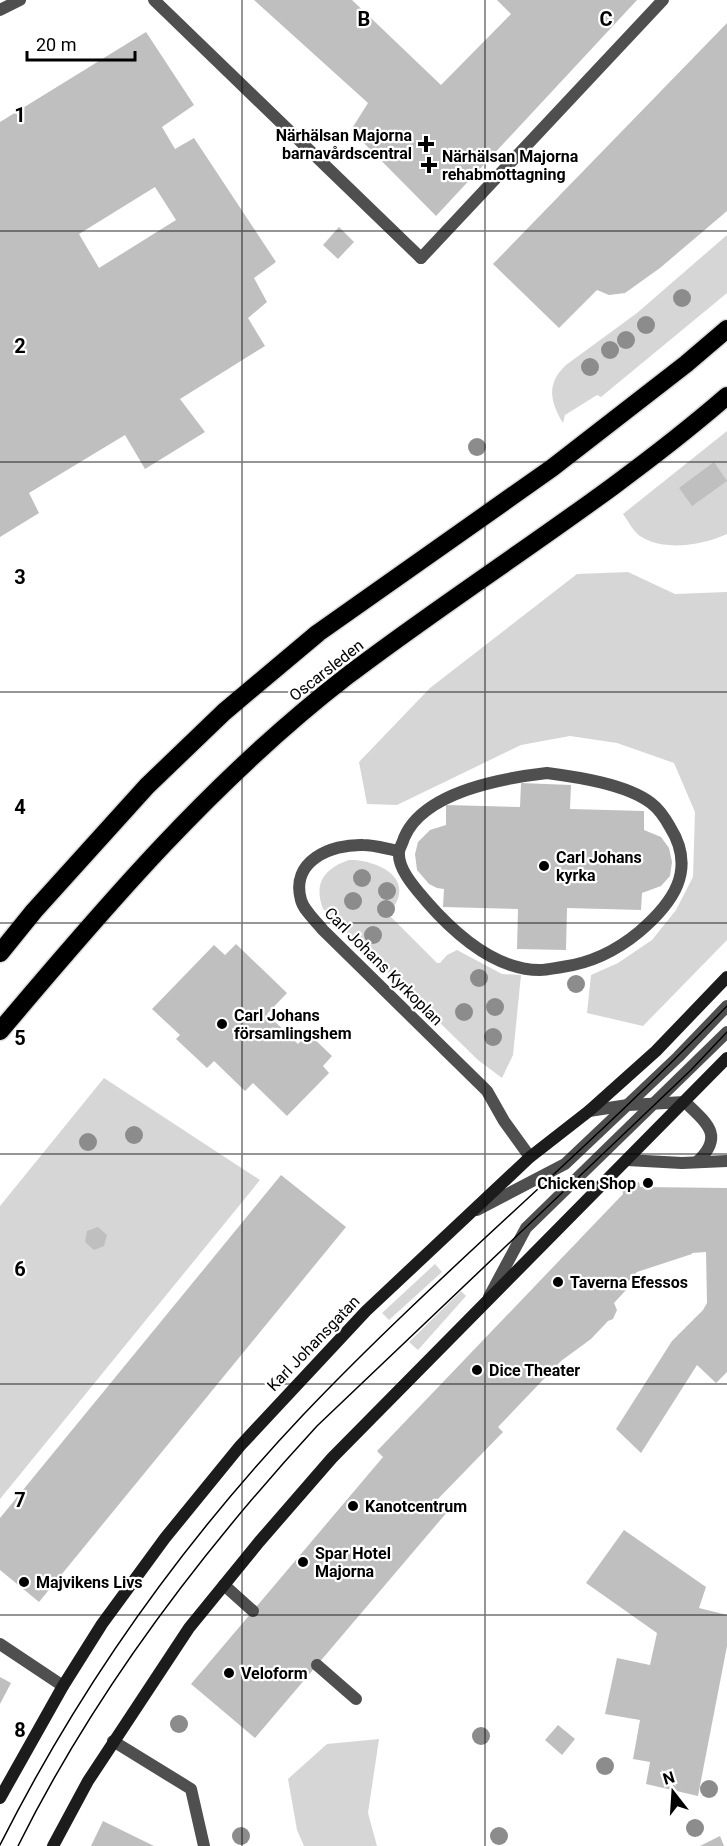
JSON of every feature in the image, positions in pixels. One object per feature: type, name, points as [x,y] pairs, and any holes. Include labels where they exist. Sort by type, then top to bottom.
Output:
[{"type":"highway","name":"Oscarsleden","points":[[0,953],[34,911],[147,786],[224,712],[318,633],[552,468],[686,364],[727,329]]},
{"type":"highway","name":"Oscarsleden","points":[[0,1030],[71,946],[171,835],[255,752],[347,677],[581,510],[727,396]]},
{"type":"street","points":[[0,10],[20,0]]},
{"type":"street","points":[[154,0],[421,258],[663,0]]},
{"type":"street","points":[[547,773],[581,778],[632,792],[650,802],[662,813],[675,834],[683,863],[675,892],[663,910],[638,933],[601,957],[581,965],[540,970],[513,966],[468,941],[433,909],[418,891],[406,874],[399,851],[407,832],[416,820],[441,800],[488,783],[547,773]]},
{"type":"street","name":"Carl Johans Kyrkoplan","points":[[399,851],[363,845],[323,852],[311,860],[303,872],[299,887],[301,902],[323,930],[486,1090],[530,1157]]},
{"type":"street","name":"Karl Johansgatan","points":[[0,1798],[63,1686],[102,1624],[165,1538],[240,1446],[366,1311],[530,1157],[589,1111],[656,1051],[727,977]]},
{"type":"street","points":[[469,1214],[565,1164],[678,1057],[727,1006]]},
{"type":"street","points":[[487,1300],[526,1228],[727,1032]]},
{"type":"street","points":[[53,1846],[88,1781],[189,1628],[332,1458],[727,1058]]},
{"type":"street","points":[[589,1111],[628,1105],[686,1101]]},
{"type":"street","points":[[686,1101],[712,1132],[712,1145],[697,1162]]},
{"type":"street","points":[[627,1160],[727,1161]]},
{"type":"street","points":[[224,1585],[253,1611]]},
{"type":"street","points":[[0,1644],[63,1686]]},
{"type":"street","points":[[317,1665],[356,1699]]},
{"type":"street","points":[[113,1741],[191,1789],[204,1846]]},
{"type":"shaded area","points":[[727,235],[727,293],[601,397],[597,395],[565,415],[563,423],[555,407],[552,393],[555,379],[566,365],[637,313]]},
{"type":"shaded area","points":[[727,431],[727,534],[707,541],[684,545],[660,544],[640,536],[623,514]]},
{"type":"shaded area","points":[[628,572],[675,594],[727,592],[727,940],[643,1026],[587,1013],[591,975],[618,963],[652,940],[676,910],[693,877],[695,812],[674,763],[617,743],[570,736],[521,745],[397,805],[367,804],[359,762],[430,688],[577,574]]},
{"type":"shaded area","points":[[349,860],[374,864],[390,872],[399,886],[399,894],[389,915],[437,963],[457,950],[502,974],[521,975],[513,1055],[502,1078],[478,1060],[323,909],[319,892],[323,878],[333,867]]},
{"type":"shaded area","points":[[104,1078],[260,1180],[0,1499],[0,1206]]},
{"type":"shaded area","points":[[435,1264],[442,1272],[389,1320],[382,1313]]},
{"type":"shaded area","points":[[461,1291],[466,1296],[418,1350],[409,1342]]},
{"type":"shaded area","points":[[379,1739],[368,1813],[377,1846],[304,1846],[297,1830],[288,1779],[327,1744]]},
{"type":"building","points":[[254,0],[352,0],[441,85],[511,14],[497,0],[637,0],[436,216],[351,130],[368,103]]},
{"type":"building","points":[[727,23],[727,211],[660,268],[625,293],[609,295],[597,290],[559,328],[493,264]]},
{"type":"building","points":[[146,32],[194,105],[162,127],[175,149],[194,138],[276,262],[254,278],[267,302],[248,318],[265,346],[180,399],[205,432],[145,469],[125,435],[29,493],[39,513],[0,537],[0,122]],"holes":[[[155,187],[176,220],[99,268],[79,234]]]},
{"type":"building","points":[[339,227],[354,242],[338,259],[323,245]]},
{"type":"building","points":[[714,462],[727,481],[692,506],[679,488]]},
{"type":"building","name":"Carl Johans kyrka","points":[[521,783],[571,785],[570,809],[644,811],[644,830],[661,837],[669,848],[672,862],[670,876],[661,886],[642,893],[641,910],[567,908],[566,950],[517,949],[518,909],[443,907],[444,889],[429,884],[417,870],[415,854],[418,842],[430,830],[446,825],[446,805],[520,807]]},
{"type":"building","name":"Carl Johans församlingshem","points":[[236,944],[287,993],[267,1014],[298,1044],[308,1033],[332,1056],[323,1066],[329,1073],[287,1116],[253,1083],[245,1091],[214,1061],[207,1068],[176,1039],[180,1035],[152,1009],[214,945],[225,955]]},
{"type":"building","points":[[281,1175],[346,1227],[39,1602],[0,1570],[0,1518]]},
{"type":"building","points":[[639,1182],[640,1187],[727,1188],[727,1372],[716,1383],[697,1365],[641,1453],[616,1429],[672,1341],[703,1310],[707,1303],[706,1252],[692,1253],[637,1272],[623,1287],[626,1290],[614,1303],[617,1310],[613,1319],[561,1361],[498,1427],[503,1432],[436,1501],[448,1511],[255,1738],[191,1684],[383,1457],[377,1451],[623,1194],[622,1189]]},
{"type":"building","points":[[98,1227],[107,1235],[104,1246],[94,1250],[85,1242],[87,1231]]},
{"type":"building","points":[[624,1530],[706,1587],[699,1608],[727,1615],[727,1646],[698,1796],[646,1784],[650,1762],[633,1759],[640,1720],[605,1714],[617,1658],[650,1665],[657,1633],[586,1583]]},
{"type":"building","points":[[0,1677],[11,1683],[0,1704]]},
{"type":"building","points":[[558,1725],[575,1739],[562,1755],[545,1740]]},
{"type":"building","points":[[103,1821],[154,1846],[91,1846]]},
{"type":"building","points":[[720,1836],[724,1846],[700,1846]]},
{"type":"tram line","points":[[0,1845],[64,1730],[136,1619],[175,1566],[258,1464],[354,1362],[622,1110],[727,1006]]},
{"type":"tram line","points":[[18,1846],[48,1789],[116,1678],[191,1574],[274,1474],[317,1426],[691,1070],[727,1032]]},
{"type":"place","name":"Närhälsan Majorna barnavårdscentral","points":[[426,144]]},
{"type":"place","name":"Närhälsan Majorna rehabmottagning","points":[[429,165]]},
{"type":"place","name":"Carl Johans kyrka","points":[[544,866]]},
{"type":"place","name":"Carl Johans församlingshem","points":[[222,1024]]},
{"type":"place","name":"Chicken Shop","points":[[648,1183]]},
{"type":"place","name":"Taverna Efessos","points":[[558,1282]]},
{"type":"place","name":"Dice Theater","points":[[477,1370]]},
{"type":"place","name":"Kanotcentrum","points":[[353,1506]]},
{"type":"place","name":"Spar Hotel Majorna","points":[[303,1562]]},
{"type":"place","name":"Majvikens Livs","points":[[24,1582]]},
{"type":"place","name":"Veloform","points":[[229,1673]]}]
